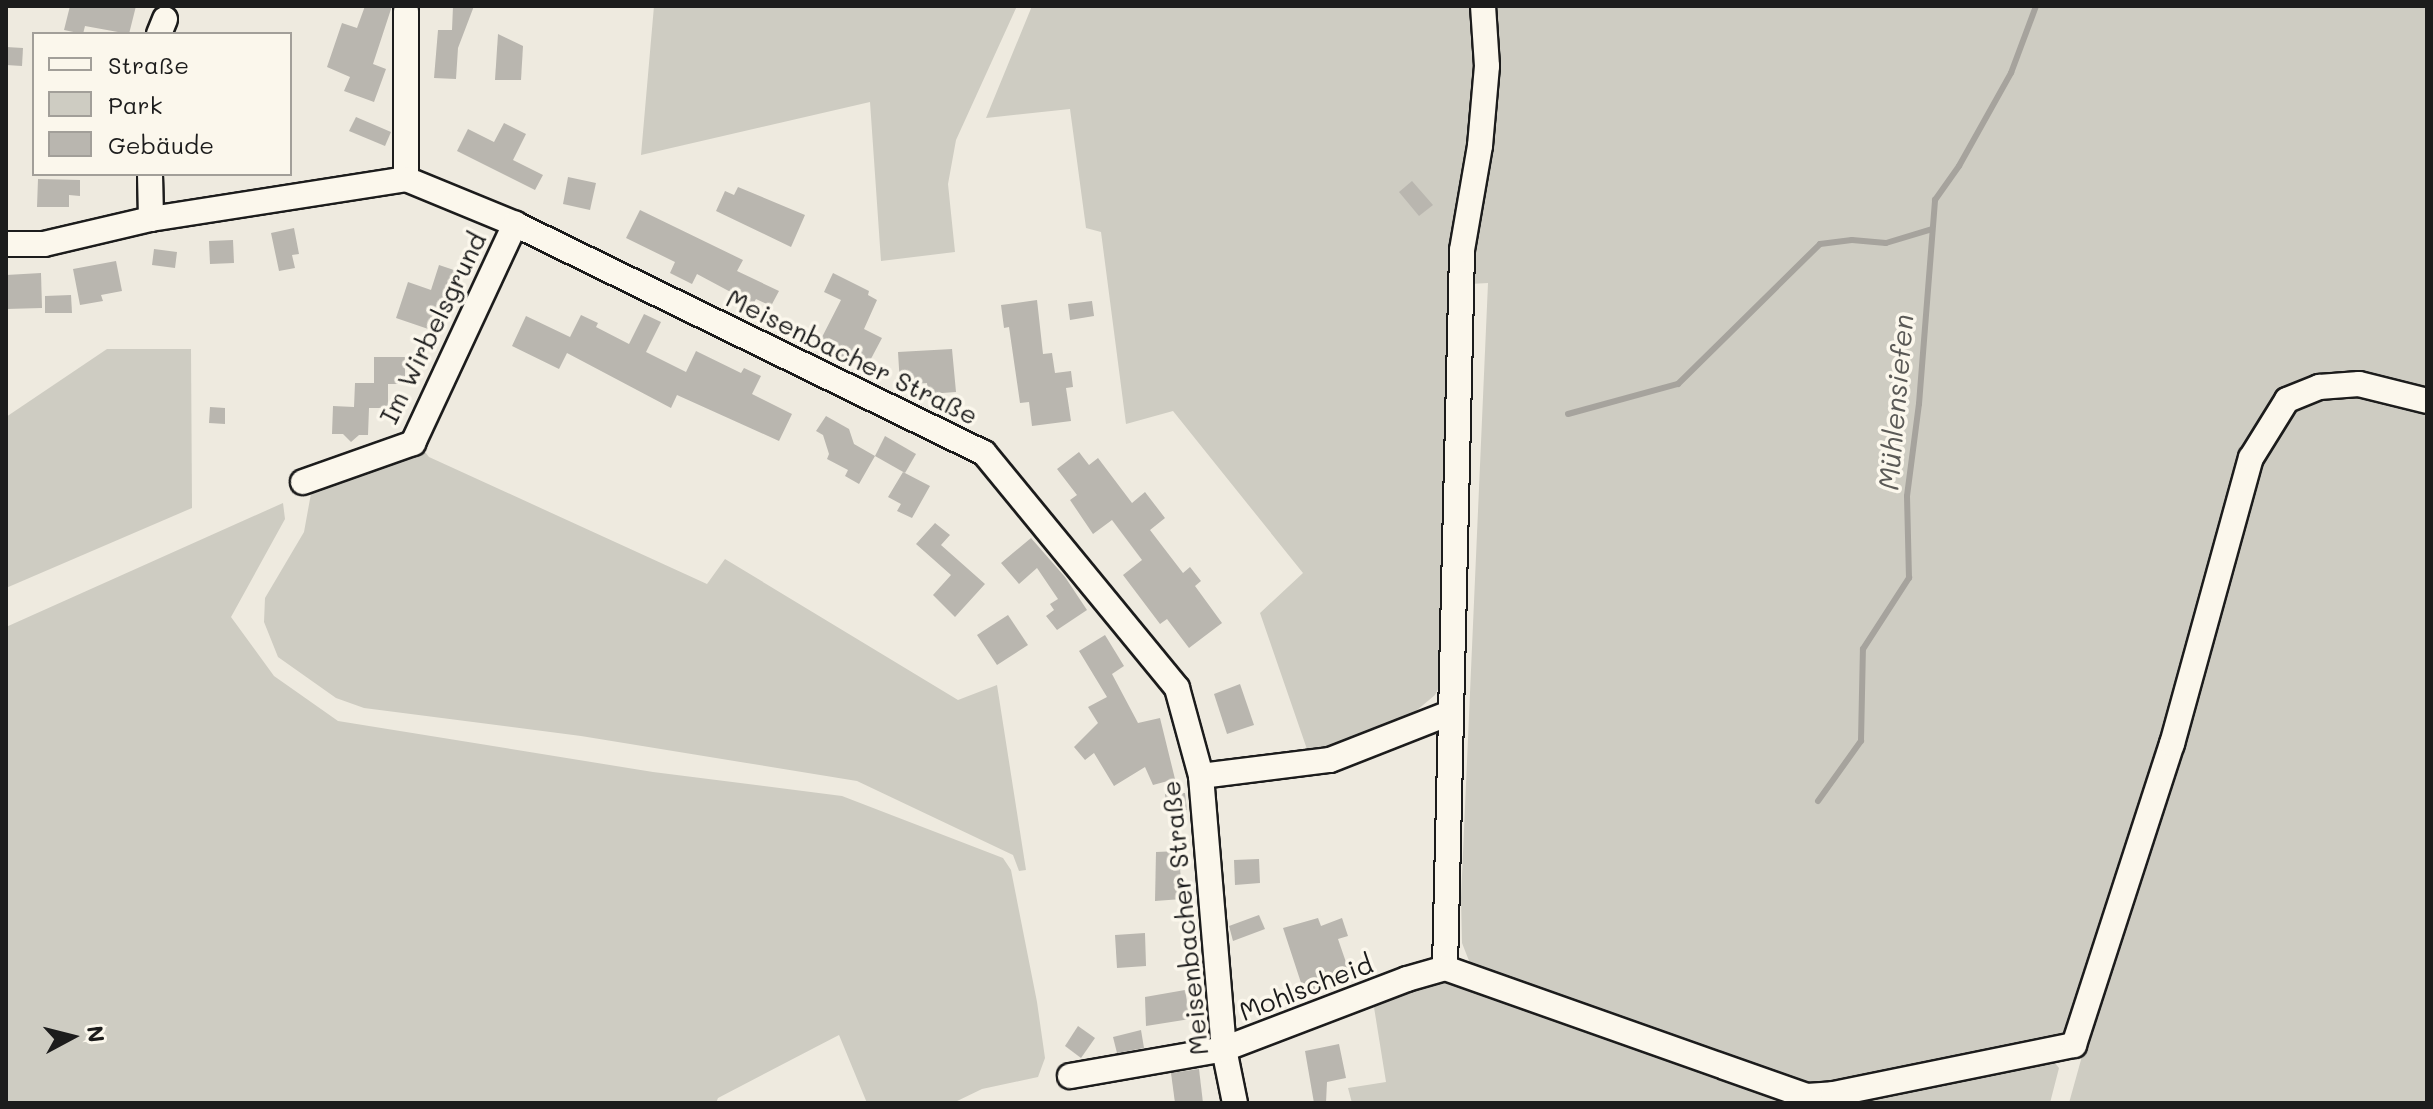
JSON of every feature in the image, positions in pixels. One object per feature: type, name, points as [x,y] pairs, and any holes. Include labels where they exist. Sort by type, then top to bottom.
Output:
[{"type":"street","points":[[1483,6],[1487,66],[1480,146],[1462,250],[1445,968],[1807,1096],[1833,1094],[2074,1045],[2172,744],[2251,458],[2287,400],[2319,387],[2359,384],[2427,401]]},
{"type":"street","points":[[6,244],[44,244],[151,219],[406,179],[406,11]]},
{"type":"street","points":[[150,176],[151,219]]},
{"type":"street","name":"Meisenbacher Straße","points":[[406,179],[515,224],[984,453],[1177,688],[1201,776],[1224,1049],[1235,1103]]},
{"type":"street","name":"Im Wirbelsgrund","points":[[303,482],[413,443],[515,224]]},
{"type":"street","points":[[1201,776],[1330,760],[1450,713]]},
{"type":"street","name":"Mohlscheid","points":[[1070,1076],[1224,1049],[1407,979],[1445,968]]},
{"type":"green space","points":[[654,6],[1017,6],[956,140],[948,184],[955,252],[881,261],[870,102],[641,155]]},
{"type":"green space","points":[[1032,6],[1469,6],[1479,70],[1454,237],[1447,327],[1447,672],[1435,695],[1404,721],[1309,755],[1260,613],[1303,573],[1173,411],[1126,424],[1101,232],[1086,228],[1070,109],[986,118]]},
{"type":"green space","points":[[1489,6],[2427,6],[2427,1103],[2069,1103],[2094,1013],[2053,1041],[1824,1088],[1781,1080],[1473,971],[1462,943],[1461,898],[1488,283],[1470,284],[1489,154]]},
{"type":"green space","points":[[107,349],[191,349],[192,508],[6,588],[6,417]]},
{"type":"green space","points":[[421,447],[429,457],[707,584],[725,559],[958,700],[997,685],[1026,870],[1019,871],[1013,855],[857,781],[581,736],[364,708],[336,698],[278,657],[264,622],[265,598],[304,532],[312,488]]},
{"type":"green space","points":[[283,503],[285,519],[231,617],[274,676],[338,721],[653,772],[842,796],[1003,858],[1011,870],[1037,1002],[1045,1058],[1038,1077],[982,1089],[953,1103],[867,1103],[839,1035],[718,1098],[716,1103],[6,1103],[6,627]]},
{"type":"green space","points":[[1461,981],[1819,1101],[2055,1063],[2059,1068],[2050,1103],[1352,1103],[1348,1088],[1386,1082],[1373,1001],[1413,983]]},
{"type":"building","points":[[70,6],[136,6],[130,32],[85,26],[84,32],[64,30]]},
{"type":"building","points":[[365,6],[392,6],[373,64],[386,69],[374,102],[344,91],[350,77],[327,67],[342,23],[357,28]]},
{"type":"building","points":[[453,6],[474,6],[458,48],[456,79],[434,78],[438,30],[452,30]]},
{"type":"building","points":[[498,34],[523,46],[521,80],[495,80]]},
{"type":"building","points":[[6,47],[23,48],[22,66],[6,65]]},
{"type":"building","points":[[356,117],[391,132],[385,146],[349,131]]},
{"type":"building","points":[[504,123],[526,134],[513,160],[543,175],[535,190],[457,151],[468,129],[494,142]]},
{"type":"building","points":[[568,177],[596,183],[590,210],[563,204]]},
{"type":"building","points":[[38,179],[80,180],[80,196],[69,195],[69,207],[37,207]]},
{"type":"building","points":[[1412,181],[1433,205],[1419,216],[1399,192]]},
{"type":"building","points":[[738,187],[805,215],[791,247],[716,211],[725,191],[734,195]]},
{"type":"building","points":[[640,210],[743,260],[737,271],[779,291],[771,306],[756,299],[753,304],[697,274],[692,284],[670,273],[675,262],[626,238]]},
{"type":"building","points":[[294,228],[299,254],[292,255],[295,268],[279,271],[271,233]]},
{"type":"building","points":[[233,240],[234,263],[210,264],[209,241]]},
{"type":"building","points":[[154,249],[177,252],[175,268],[152,265]]},
{"type":"building","points":[[116,261],[122,291],[101,295],[103,301],[80,305],[73,269]]},
{"type":"building","points":[[439,265],[457,271],[437,332],[396,318],[408,282],[431,290]]},
{"type":"building","points":[[41,273],[42,308],[6,309],[6,275]]},
{"type":"building","points":[[833,273],[869,291],[868,295],[877,300],[864,329],[882,338],[864,372],[833,356],[835,351],[819,343],[841,300],[824,292]]},
{"type":"building","points":[[71,295],[72,313],[45,313],[45,296]]},
{"type":"building","points":[[1037,300],[1043,354],[1052,353],[1055,373],[1071,371],[1073,387],[1066,388],[1071,421],[1032,426],[1029,402],[1020,403],[1009,327],[1004,328],[1001,305]]},
{"type":"building","points":[[1092,301],[1094,316],[1070,320],[1068,304]]},
{"type":"building","points":[[644,314],[661,322],[646,352],[686,372],[696,351],[741,373],[744,368],[761,376],[752,394],[792,414],[779,441],[677,395],[671,408],[567,353],[559,369],[512,346],[526,316],[570,337],[581,315],[598,323],[596,327],[629,344]]},
{"type":"building","points":[[952,349],[956,392],[928,394],[927,383],[900,385],[898,352]]},
{"type":"building","points":[[374,357],[405,357],[405,384],[388,384],[388,408],[369,408],[368,435],[359,435],[351,442],[343,434],[332,434],[333,406],[354,407],[355,383],[374,383]]},
{"type":"building","points":[[210,407],[225,408],[225,424],[209,423]]},
{"type":"building","points":[[826,416],[849,429],[854,444],[875,456],[859,484],[845,476],[848,470],[827,459],[829,454],[823,435],[816,431]]},
{"type":"building","points":[[885,436],[916,454],[905,473],[875,456]]},
{"type":"building","points":[[1079,452],[1089,465],[1098,458],[1132,503],[1145,492],[1165,518],[1150,530],[1183,573],[1190,567],[1201,581],[1195,586],[1222,623],[1189,648],[1167,619],[1160,624],[1123,575],[1142,560],[1112,520],[1093,534],[1070,500],[1077,495],[1057,469]]},
{"type":"building","points":[[903,472],[930,486],[912,518],[897,511],[901,504],[888,497]]},
{"type":"building","points":[[935,523],[950,535],[941,545],[985,584],[955,617],[933,595],[951,575],[916,544]]},
{"type":"building","points":[[1031,538],[1065,577],[1087,610],[1057,630],[1046,616],[1054,610],[1050,604],[1058,599],[1037,568],[1019,584],[1001,563]]},
{"type":"building","points":[[1008,615],[1028,645],[997,665],[977,635]]},
{"type":"building","points":[[1105,635],[1124,666],[1112,674],[1138,723],[1160,718],[1175,779],[1153,785],[1145,767],[1114,786],[1094,753],[1085,760],[1074,747],[1098,723],[1088,707],[1107,697],[1079,651]]},
{"type":"building","points":[[1240,684],[1254,725],[1227,734],[1214,694]]},
{"type":"building","points":[[1185,793],[1187,810],[1166,813],[1165,794]]},
{"type":"building","points":[[1179,851],[1182,899],[1155,901],[1156,852]]},
{"type":"building","points":[[1259,859],[1260,883],[1235,885],[1234,860]]},
{"type":"building","points":[[1259,915],[1265,929],[1233,941],[1229,926]]},
{"type":"building","points":[[1318,918],[1321,926],[1342,918],[1348,936],[1338,939],[1349,971],[1337,976],[1341,985],[1306,998],[1283,928]]},
{"type":"building","points":[[1145,933],[1146,966],[1117,968],[1115,935]]},
{"type":"building","points":[[1185,990],[1190,1019],[1146,1026],[1145,997]]},
{"type":"building","points":[[1078,1026],[1095,1038],[1081,1058],[1065,1046]]},
{"type":"building","points":[[1141,1030],[1144,1048],[1117,1053],[1113,1037]]},
{"type":"building","points":[[1339,1044],[1346,1078],[1327,1082],[1326,1103],[1314,1103],[1305,1051]]},
{"type":"building","points":[[1199,1069],[1203,1103],[1175,1103],[1171,1073]]},
{"type":"waterway","name":"Mühlensiefen","points":[[1818,801],[1861,741],[1863,649],[1909,578],[1907,496],[1919,404],[1935,200],[1959,166],[2011,73],[2036,6]]},
{"type":"waterway","points":[[1568,414],[1678,384],[1820,244],[1852,240],[1886,243],[1932,229]]}]
